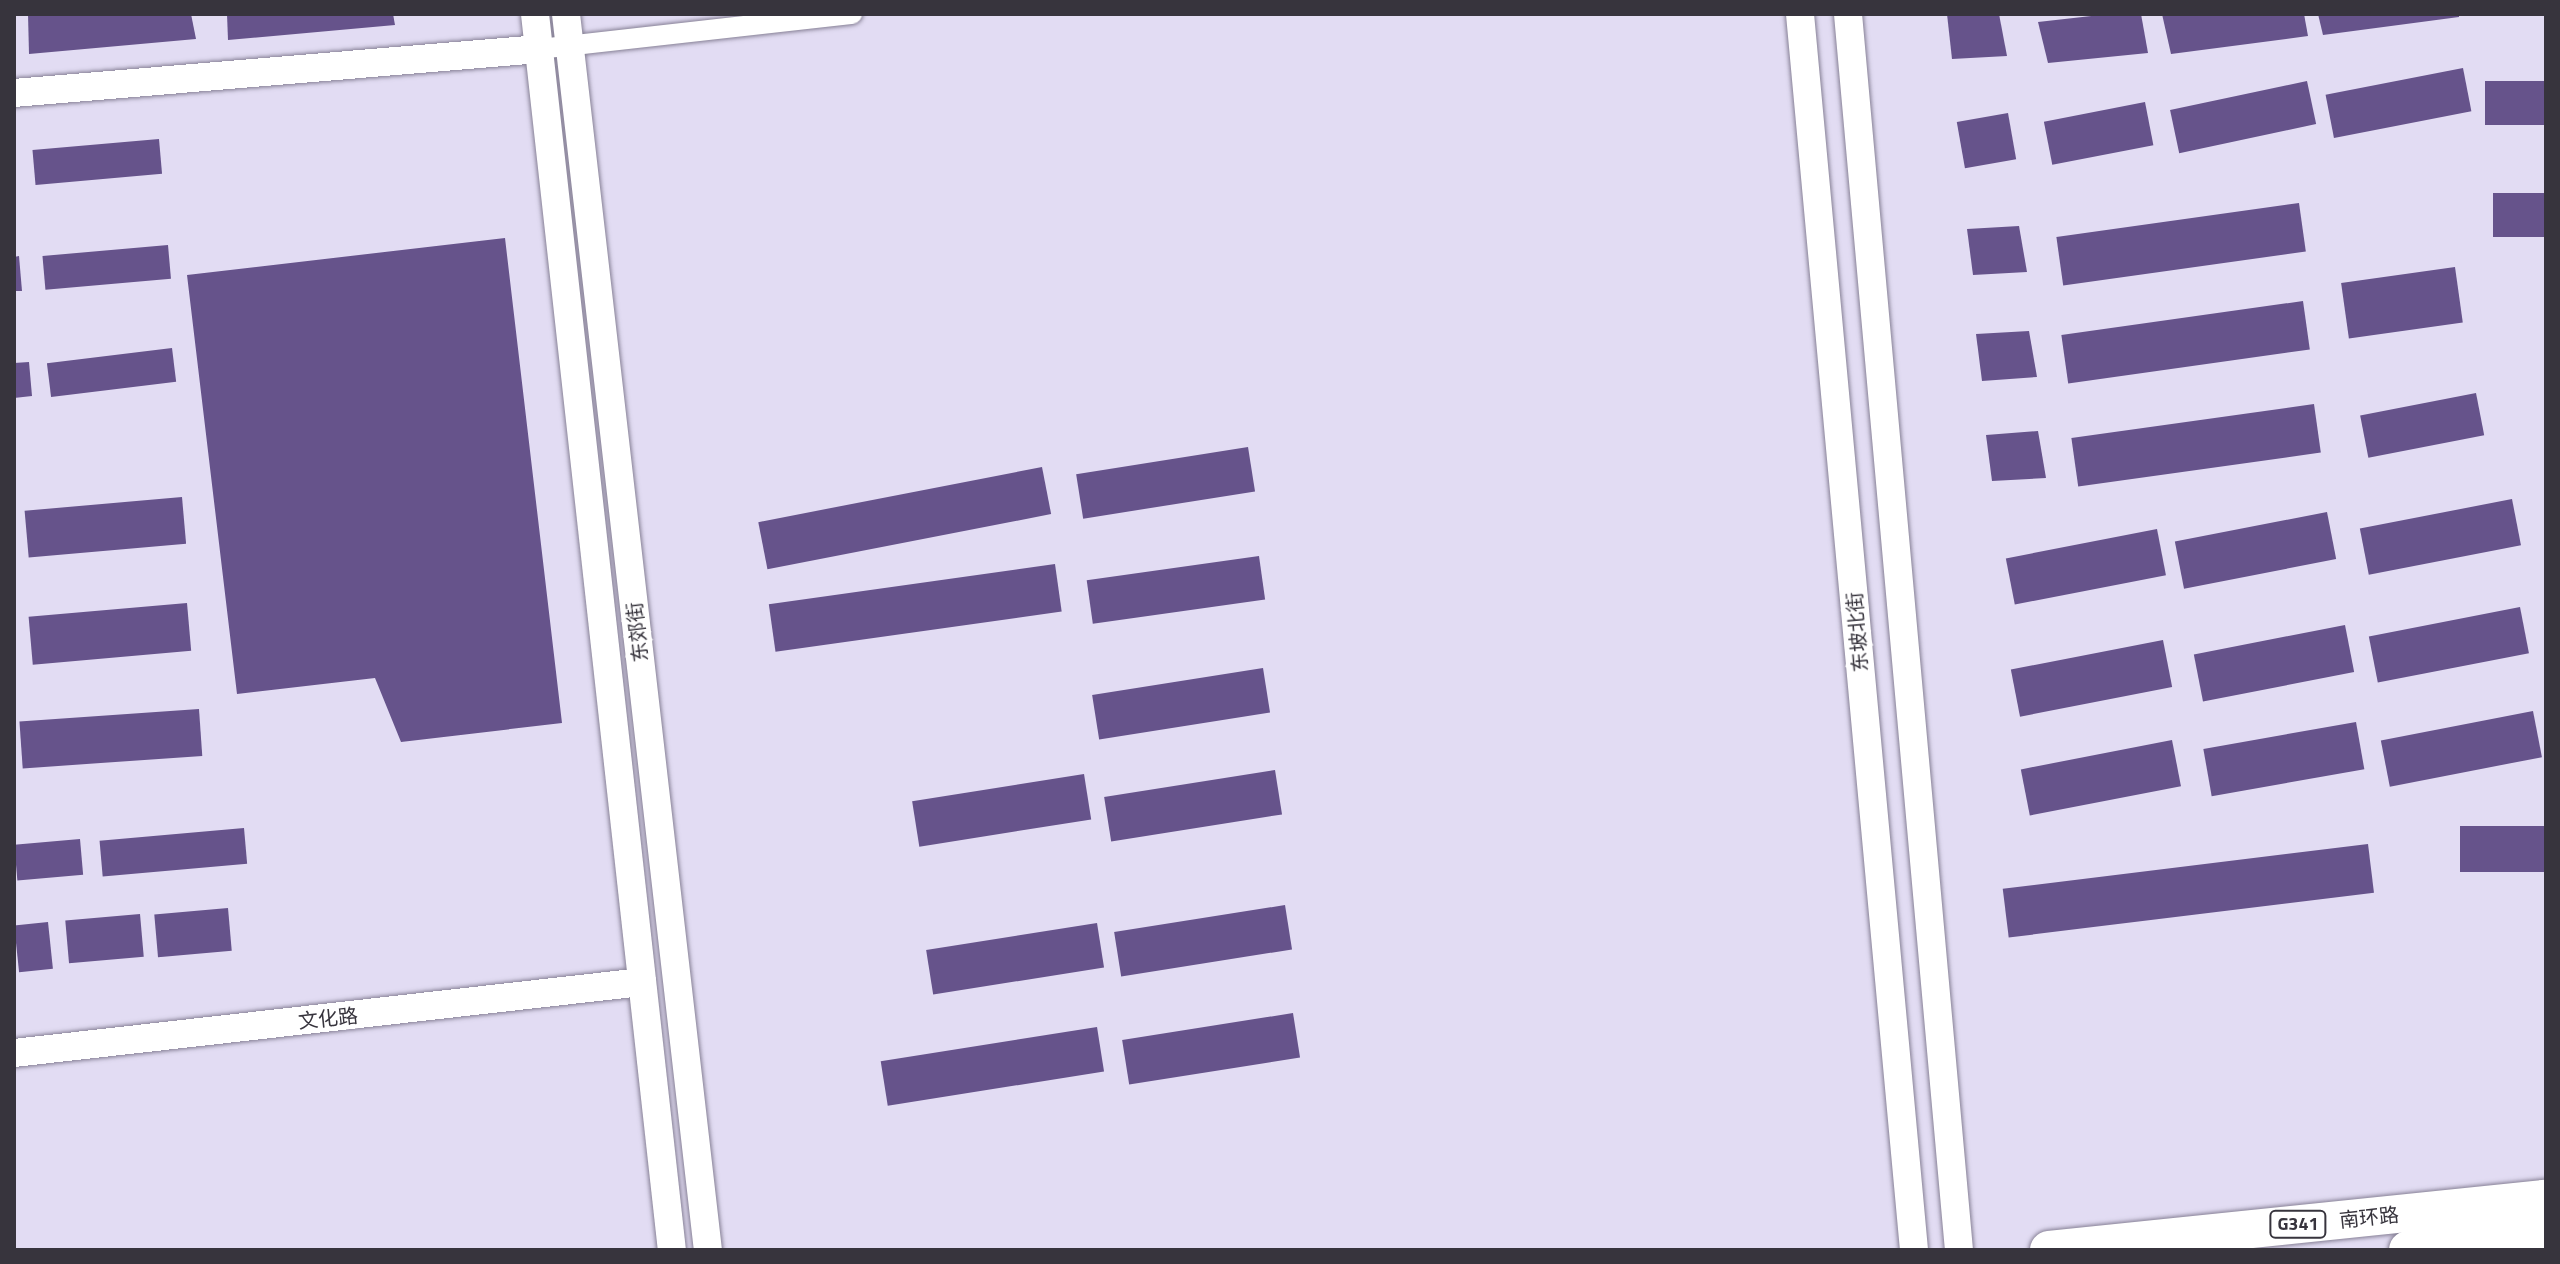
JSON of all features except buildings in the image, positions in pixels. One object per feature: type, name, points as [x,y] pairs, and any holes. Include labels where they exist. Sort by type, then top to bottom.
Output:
[{"type":"highway","name":"南环路","points":[[2049,1250],[2546,1199]]},
{"type":"highway","name":"南环路","points":[[2408,1250],[2546,1235]]},
{"type":"main road","name":"东郊街","points":[[535,14],[672,1250]]},
{"type":"main road","name":"东郊街","points":[[566,14],[708,1250]]},
{"type":"main road","name":"东坡北街","points":[[1800,14],[1914,1250]]},
{"type":"main road","points":[[1848,14],[1959,1250]]},
{"type":"main road","points":[[14,93],[539,49]]},
{"type":"main road","name":"文化路","points":[[14,1053],[642,982]]},
{"type":"street","points":[[539,49],[852,14]]}]
